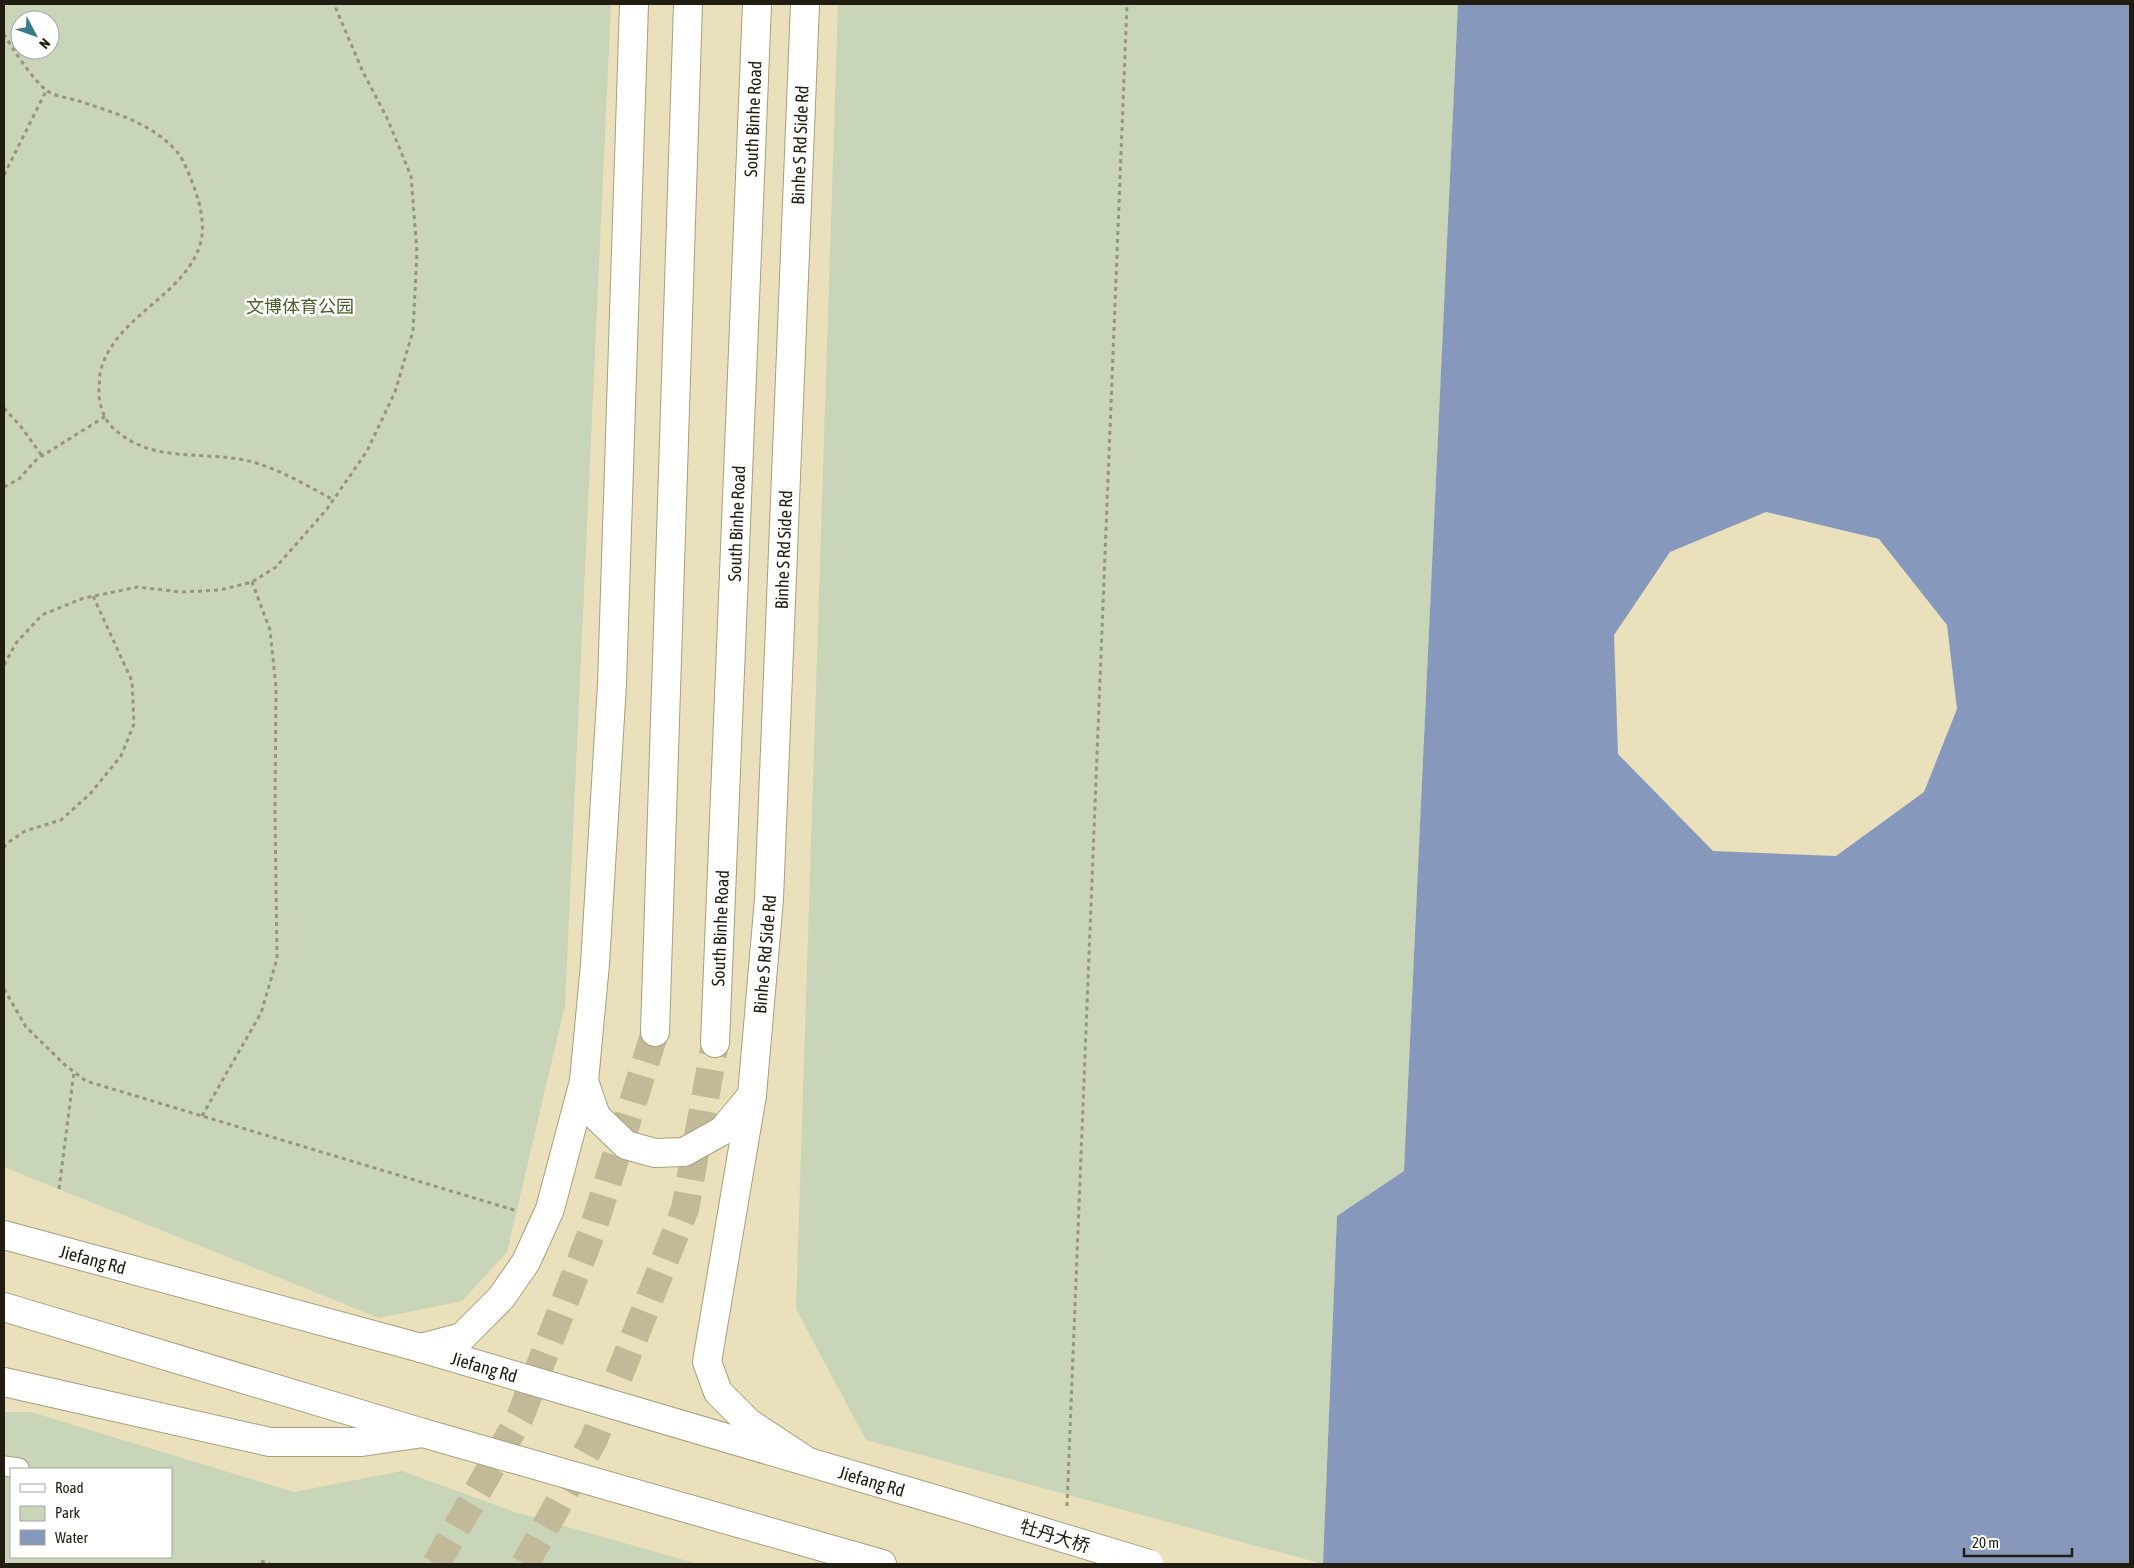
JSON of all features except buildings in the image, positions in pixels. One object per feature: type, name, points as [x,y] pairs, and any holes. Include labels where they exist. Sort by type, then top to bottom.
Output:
[{"type":"main road","points":[[422,1348],[462,1337],[501,1298],[526,1262],[550,1209],[584,1081],[595,964],[612,684],[634,4]]},
{"type":"main road","points":[[656,1032],[688,4]]},
{"type":"main road","name":"South Binhe Road","points":[[715,1043],[757,4]]},
{"type":"main road","name":"Binhe S Rd Side Rd","points":[[805,4],[769,900],[752,1095],[707,1362],[718,1392],[749,1424],[805,1460]]},
{"type":"main road","points":[[584,1081],[596,1116],[626,1145],[655,1153],[684,1152],[722,1131],[752,1095]]},
{"type":"main road","name":"Jiefang Rd","points":[[4,1235],[422,1348],[961,1507]]},
{"type":"main road","points":[[4,1307],[423,1433],[882,1564]]},
{"type":"main road","points":[[4,1325],[79,1330]]},
{"type":"main road","points":[[4,1382],[270,1442],[362,1442],[423,1433]]},
{"type":"main road","name":"牡丹大桥","points":[[961,1507],[1149,1564]]},
{"type":"path","points":[[4,665],[16,643],[42,615],[93,596],[138,587],[181,592],[220,590],[252,582],[276,567],[334,500],[367,451],[395,392],[413,331],[417,252],[411,176],[387,118],[363,72],[334,4]]},
{"type":"path","points":[[1067,1514],[1127,4]]},
{"type":"path","points":[[4,34],[46,91],[128,118],[154,132],[178,153],[192,183],[203,217],[200,245],[186,270],[170,288],[138,315],[112,344],[101,369],[98,400],[110,425],[127,440],[151,451],[223,456],[257,463],[297,480],[334,500]]},
{"type":"path","points":[[4,175],[46,91]]},
{"type":"path","points":[[4,408],[22,428],[42,456]]},
{"type":"path","points":[[4,487],[18,479],[42,456],[106,416]]},
{"type":"path","points":[[202,1116],[261,1013],[277,959],[276,687],[270,630],[252,582]]},
{"type":"path","points":[[4,848],[6,844],[25,831],[61,820],[90,794],[121,756],[134,724],[132,681],[93,596]]},
{"type":"path","points":[[4,989],[26,1027],[86,1081],[517,1211]]},
{"type":"path","points":[[60,1189],[74,1071]]},
{"type":"path","points":[[261,1562],[270,1564]]},
{"type":"green space","name":"文博体育公园","points":[[4,4],[611,4],[565,1005],[507,1252],[462,1301],[379,1318],[4,1167]]},
{"type":"green space","points":[[838,4],[1458,4],[1404,1171],[1337,1216],[1323,1564],[866,1440],[796,1309]]},
{"type":"green space","points":[[4,1412],[31,1412],[294,1492],[402,1471],[515,1512],[698,1564],[4,1564]]},
{"type":"water","points":[[1458,4],[2130,4],[2130,1564],[1323,1564],[1337,1216],[1404,1171]],"holes":[[[1766,512],[1879,539],[1947,625],[1957,709],[1924,792],[1836,856],[1713,851],[1618,754],[1614,635],[1670,552]]]},
{"type":"tunnel","points":[[436,1564],[520,1417],[593,1229],[655,1032]]},
{"type":"tunnel","points":[[525,1564],[594,1439],[685,1209],[715,1043]]}]
